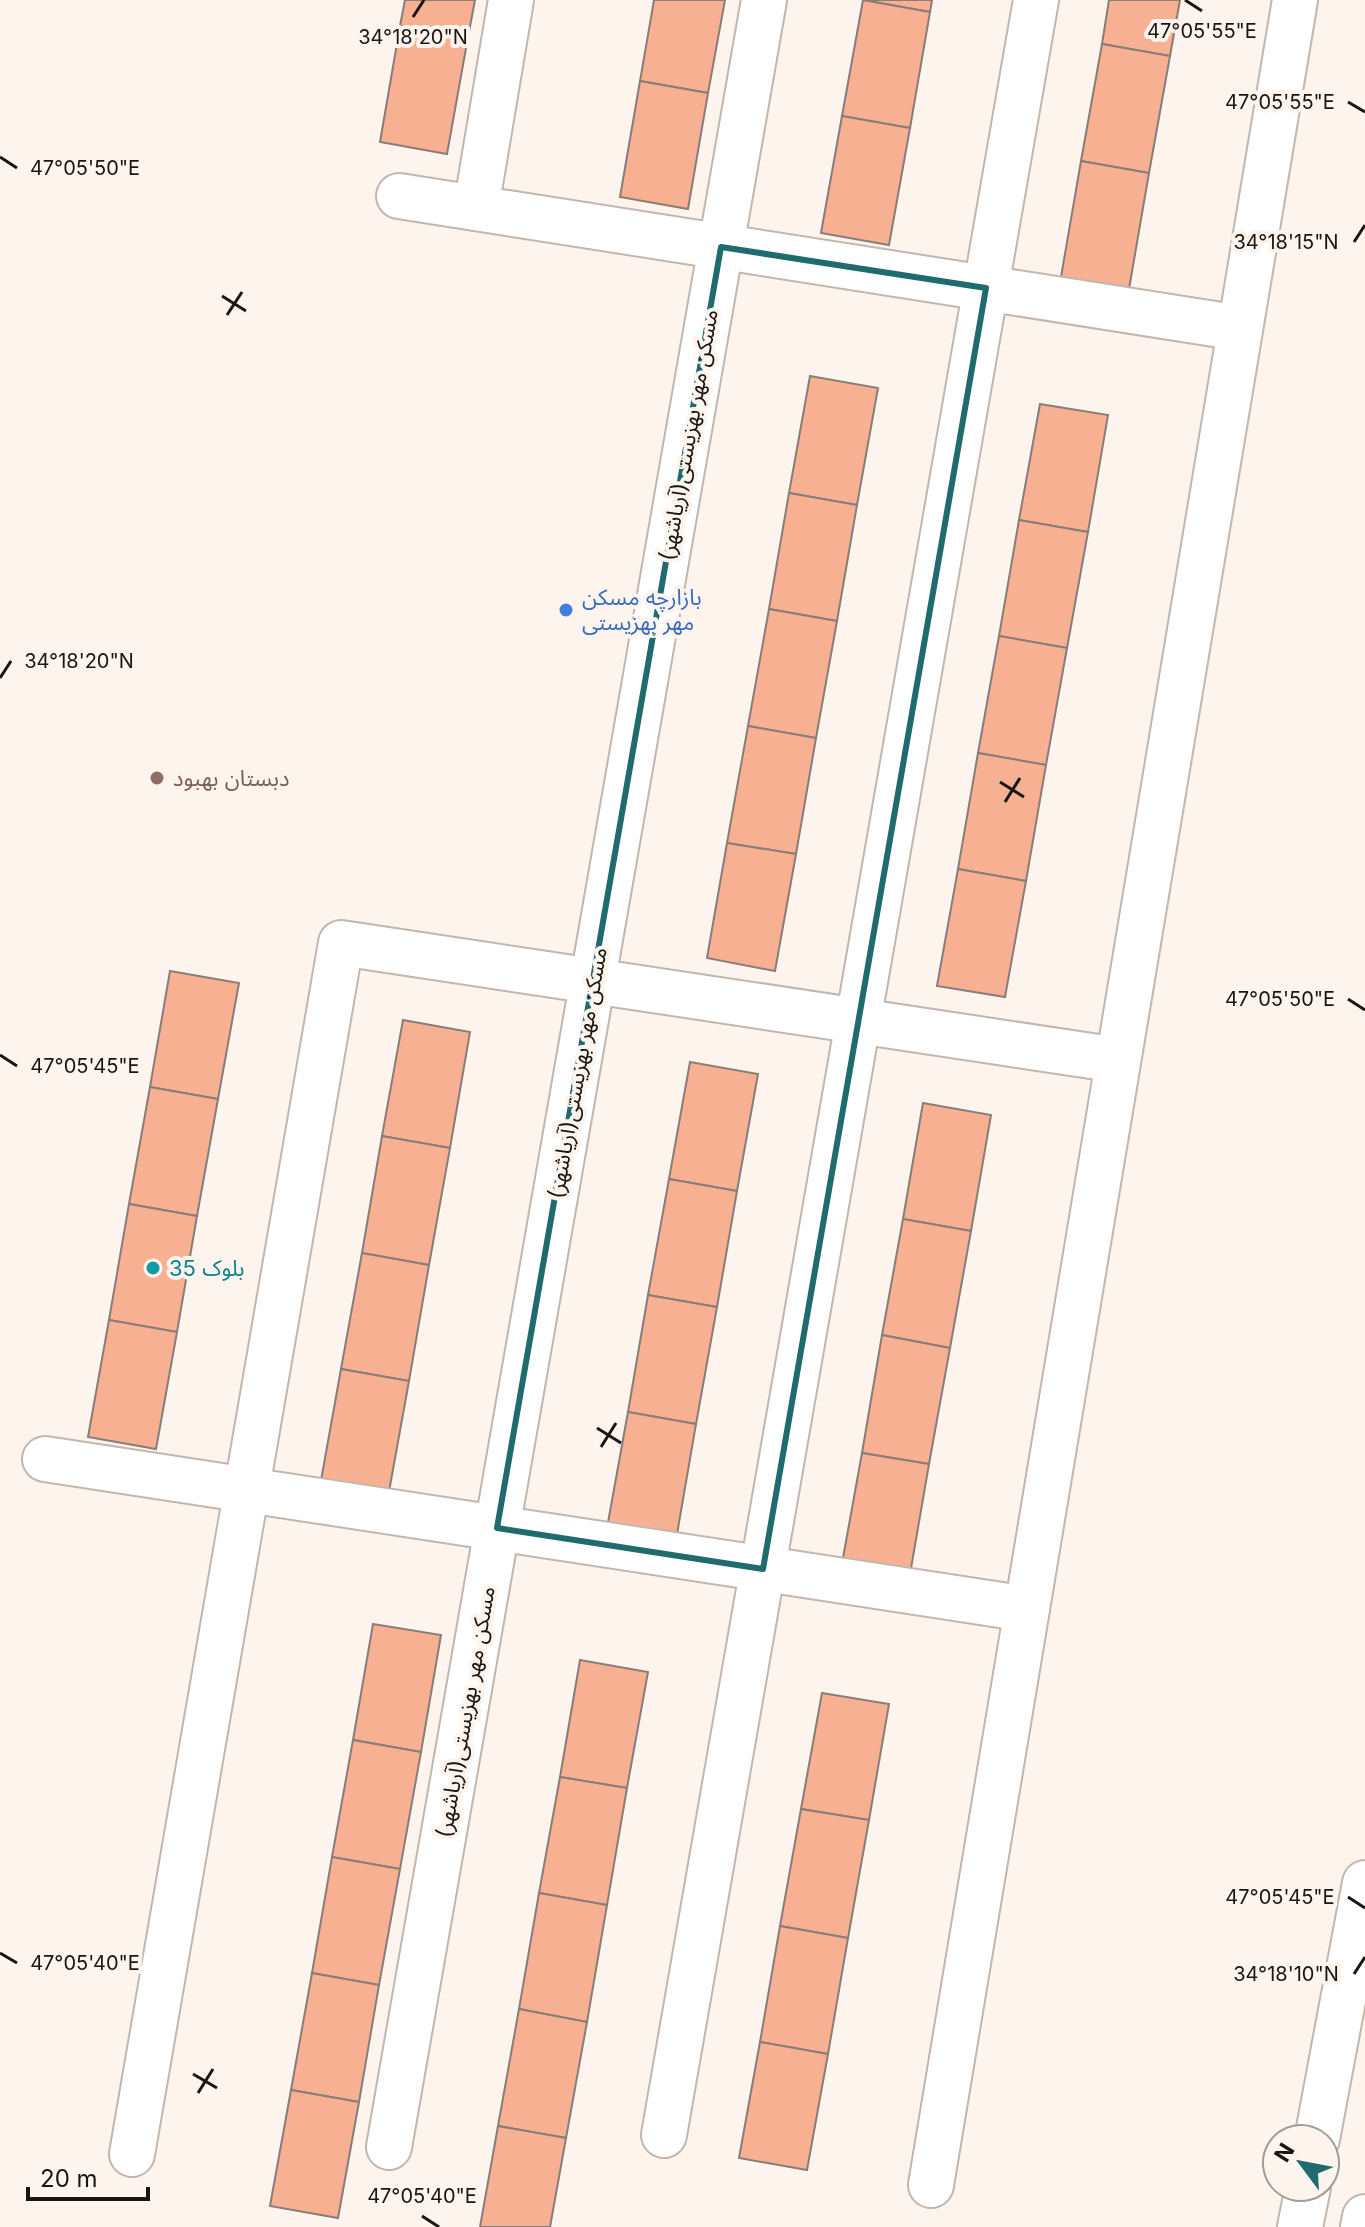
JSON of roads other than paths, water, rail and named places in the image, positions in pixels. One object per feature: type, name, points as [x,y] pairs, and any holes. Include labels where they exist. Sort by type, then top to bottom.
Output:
[{"type":"street","points":[[476,208],[511,0]]},
{"type":"street","name":"مسکن مهر بهزیستی(آریاشهر)","points":[[389,2147],[764,0]]},
{"type":"street","points":[[664,2135],[1036,0]]},
{"type":"street","points":[[931,2185],[1295,0]]},
{"type":"street","points":[[399,196],[1240,328]]},
{"type":"street","points":[[132,2154],[341,943],[1118,1060]]},
{"type":"street","points":[[45,1459],[1027,1609]]},
{"type":"street","points":[[1320,2123],[1365,1883]]},
{"type":"street","points":[[1300,2227],[1305,2203]]},
{"type":"street","points":[[1363,2227],[1365,2217]]},
{"type":"place","name":"بازارچه مسکن مهر بهزیستی","points":[[566,610]]},
{"type":"place","name":"دبستان بهبود","points":[[157,778]]},
{"type":"place","name":"بلوک 35","points":[[153,1268]]}]
